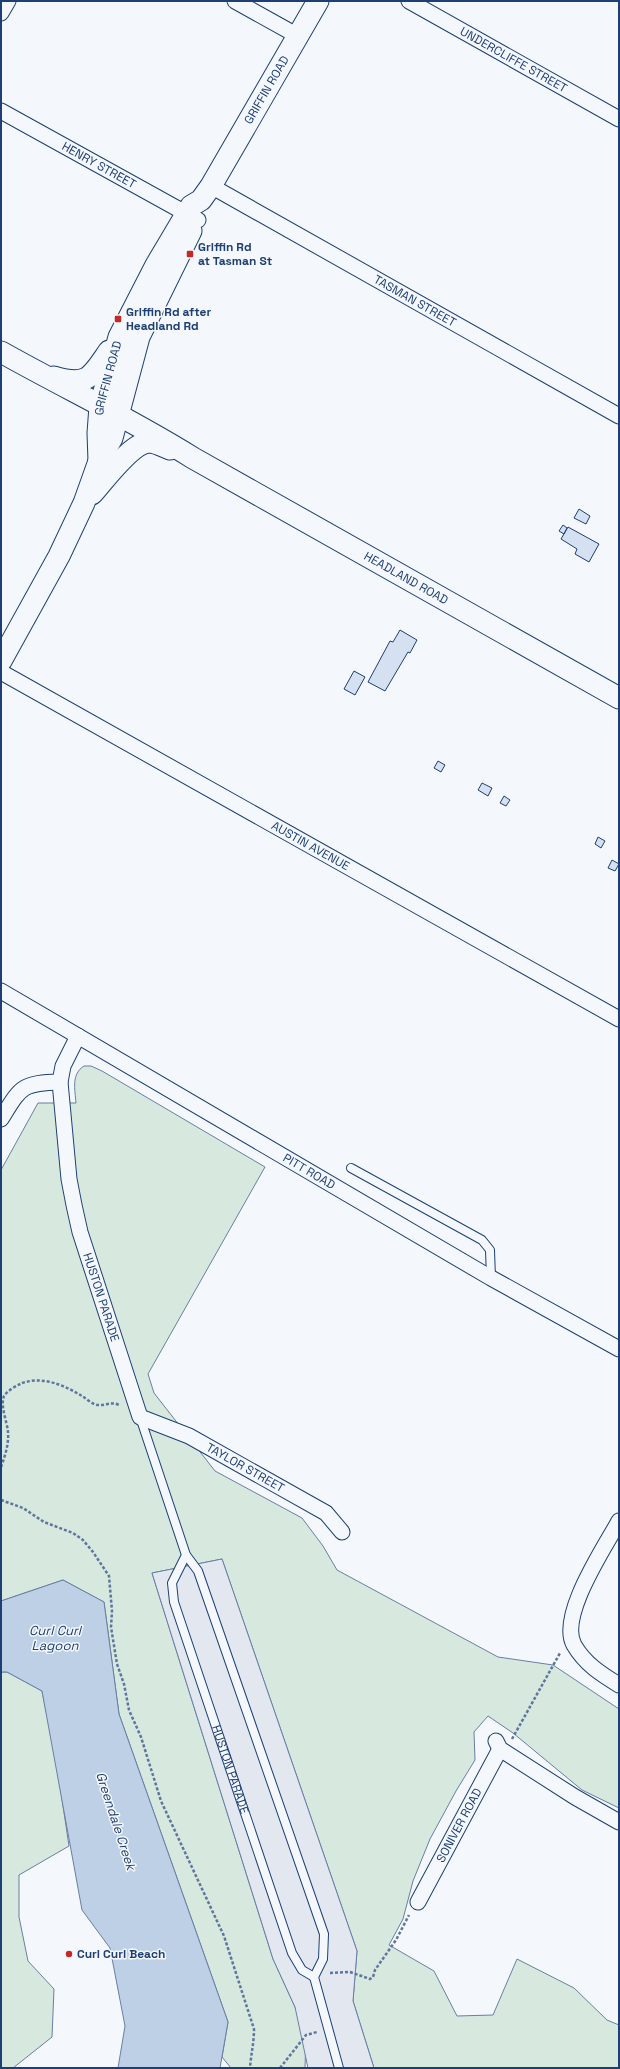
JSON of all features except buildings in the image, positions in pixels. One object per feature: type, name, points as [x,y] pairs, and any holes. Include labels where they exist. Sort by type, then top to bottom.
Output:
[{"type":"main road","name":"GRIFFIN ROAD","points":[[99,462],[98,433],[100,406],[105,383],[119,337],[156,265],[199,205],[318,1]]},
{"type":"main road","name":"GRIFFIN ROAD","points":[[1,661],[59,556],[84,503],[99,462],[112,438],[139,337],[199,205]]},
{"type":"main road","points":[[31,369],[69,381],[81,380],[94,372],[119,337]]},
{"type":"main road","name":"HEADLAND ROAD","points":[[1,352],[118,416],[155,434],[193,458],[619,698]]},
{"type":"main road","name":"HEADLAND ROAD","points":[[84,503],[129,453],[140,444],[149,442],[193,458]]},
{"type":"street","points":[[1,12],[8,1]]},
{"type":"street","points":[[235,1],[298,36]]},
{"type":"street","name":"UNDERCLIFFE STREET","points":[[409,1],[619,119]]},
{"type":"street","name":"HENRY STREET","points":[[1,111],[199,205]]},
{"type":"street","name":"TASMAN STREET","points":[[199,205],[619,416]]},
{"type":"street","name":"AUSTIN AVENUE","points":[[1,672],[619,1019]]},
{"type":"street","name":"PITT ROAD","points":[[1,991],[492,1278],[619,1349]]},
{"type":"street","name":"HUSTON PARADE","points":[[78,1036],[63,1066],[60,1082],[69,1179],[80,1232],[140,1417]]},
{"type":"street","points":[[1,1119],[22,1088],[34,1083],[60,1082]]},
{"type":"street","name":"TAYLOR STREET","points":[[140,1417],[189,1436],[326,1513],[342,1532]]},
{"type":"street","points":[[619,1521],[577,1598],[571,1620],[573,1643],[594,1670],[619,1685]]},
{"type":"street","name":"SONIVER ROAD","points":[[418,1902],[498,1745],[575,1797],[619,1822]]},
{"type":"lane","points":[[351,1168],[482,1240],[490,1250],[492,1278]]},
{"type":"lane","name":"HUSTON PARADE","points":[[140,1417],[186,1555],[198,1571],[324,1934],[322,1958],[314,1977],[302,1970],[292,1953],[174,1602],[172,1583],[186,1555]]},
{"type":"lane","points":[[314,1977],[339,2068]]},
{"type":"path","points":[[1,1468],[7,1452],[8,1432],[3,1404],[4,1396],[11,1389],[32,1380],[42,1380],[65,1387],[97,1406],[116,1403]]},
{"type":"path","points":[[1,1500],[23,1508],[44,1522],[74,1533],[83,1540],[93,1552],[109,1576],[112,1611],[111,1628],[117,1664],[124,1684],[129,1710],[141,1737],[161,1801],[224,1936],[254,2029],[254,2046],[250,2068]]},
{"type":"path","points":[[517,1731],[561,1652]]},
{"type":"path","points":[[314,1977],[350,1972],[370,1979],[373,1977],[375,1970],[406,1921]]},
{"type":"path","points":[[280,2068],[306,2035]]},
{"type":"shaded area","points":[[84,1066],[91,1066],[102,1071],[265,1167],[148,1374],[154,1393],[215,1471],[302,1518],[323,1546],[337,1570],[498,1657],[553,1665],[619,1709],[619,1808],[582,1790],[513,1733],[488,1716],[474,1732],[475,1760],[430,1839],[413,1881],[403,1919],[389,1945],[434,1971],[457,2016],[493,2015],[517,1959],[574,1988],[607,2020],[619,2025],[619,2068],[374,2068],[353,2001],[357,1951],[222,1559],[152,1573],[273,1959],[306,2035],[305,2068],[231,2068],[222,2057],[228,2022],[119,1714],[104,1602],[63,1580],[1,1601],[1,1170],[38,1103],[76,1103],[75,1078],[80,1069]]},
{"type":"shaded area","points":[[222,1559],[357,1951],[353,2001],[374,2068],[308,2068],[295,2007],[273,1959],[152,1573]]},
{"type":"shaded area","points":[[1,1672],[7,1672],[42,1691],[56,1759],[69,1846],[19,1875],[19,1917],[28,1961],[54,1989],[52,2037],[13,2068],[1,2068]]},
{"type":"water","name":"Curl Curl Lagoon","points":[[63,1580],[104,1602],[119,1714],[228,2022],[220,2068],[118,2068],[125,2026],[110,1948],[82,1910],[42,1691],[7,1672],[1,1672],[1,1601]]},
{"type":"place","name":"Griffin Rd at Tasman St","points":[[190,254]]},
{"type":"place","name":"Griffin Rd after Headland Rd","points":[[118,319]]},
{"type":"place","name":"Curl Curl Beach","points":[[69,1954]]},
{"type":"water label","name":"Greendale Creek","points":[[116,1821]]}]
